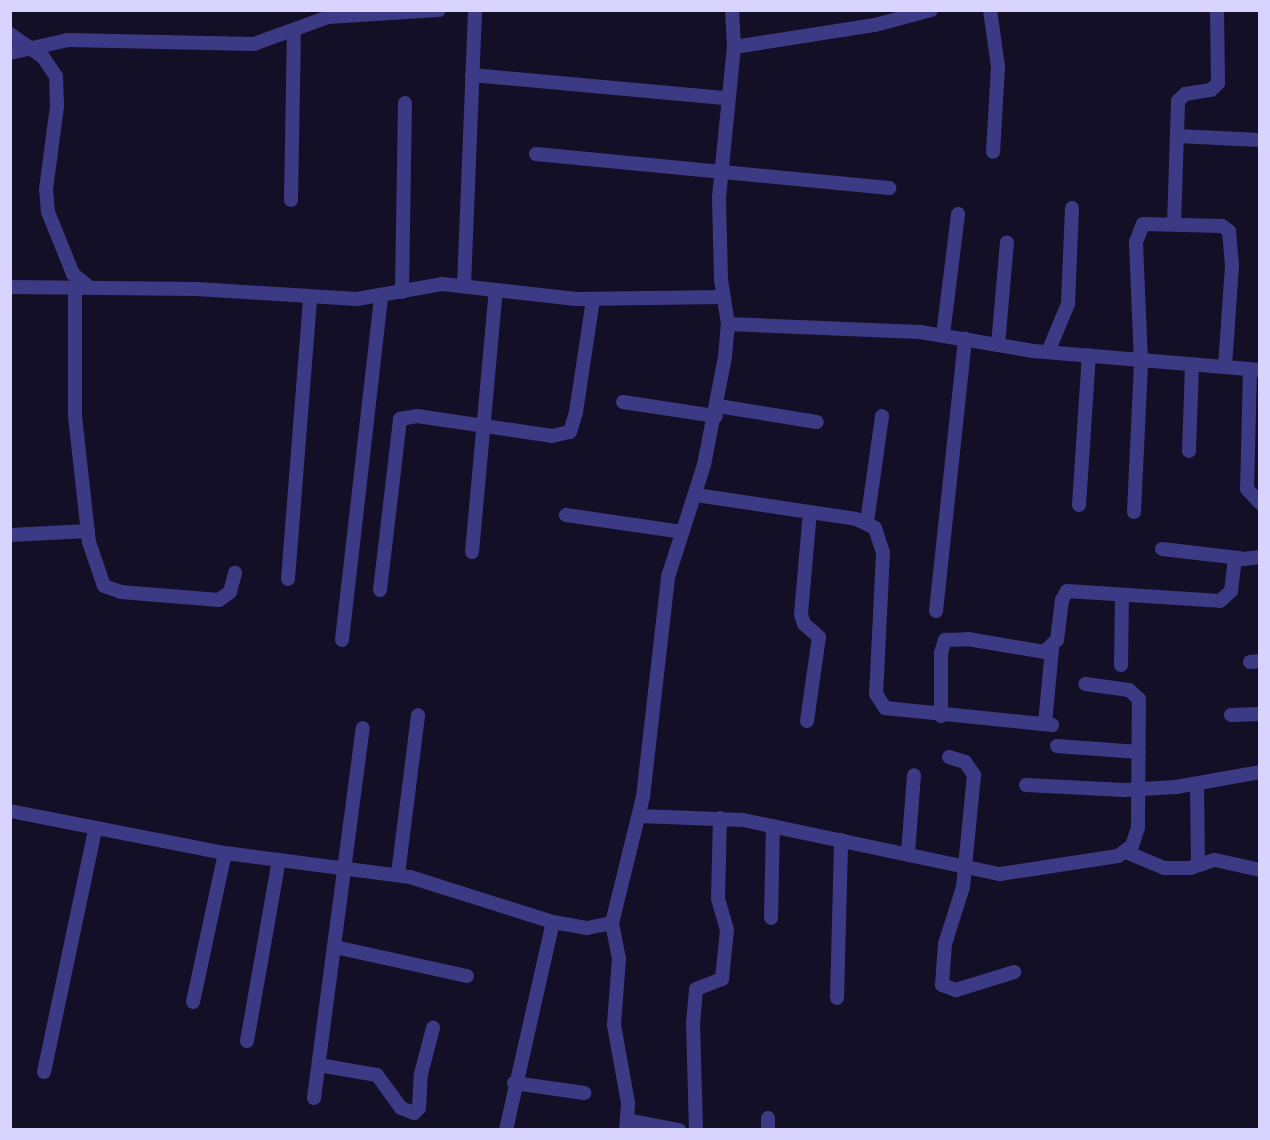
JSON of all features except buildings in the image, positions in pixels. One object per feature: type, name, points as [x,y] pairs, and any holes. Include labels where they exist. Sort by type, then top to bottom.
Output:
[{"type":"street","points":[[10,53],[68,40],[254,44],[294,31],[326,14],[439,10]]},
{"type":"street","points":[[464,286],[475,10]]},
{"type":"street","points":[[679,1130],[627,1125],[614,1024],[619,958],[612,923],[639,816],[667,586],[682,532],[696,495],[717,411],[728,324],[723,297],[720,170],[734,47],[732,10]]},
{"type":"street","points":[[734,47],[875,25],[931,10]]},
{"type":"street","points":[[990,10],[998,66],[993,152]]},
{"type":"street","points":[[1174,224],[1177,136],[1181,96],[1211,90],[1218,83],[1217,10]]},
{"type":"street","points":[[291,200],[294,31]]},
{"type":"street","points":[[10,34],[33,48],[50,64],[57,84],[46,189],[50,223],[73,274],[82,287],[74,410],[88,531],[100,578],[112,591],[219,600],[230,592],[234,573]]},
{"type":"street","points":[[472,75],[727,98]]},
{"type":"street","points":[[402,292],[405,103]]},
{"type":"street","points":[[1177,136],[1260,140]]},
{"type":"street","points":[[536,154],[890,188]]},
{"type":"street","points":[[1048,352],[1068,304],[1072,208]]},
{"type":"street","points":[[943,335],[958,214]]},
{"type":"street","points":[[1134,512],[1141,362],[1137,232],[1143,224],[1222,226],[1229,231],[1232,266],[1225,367]]},
{"type":"street","points":[[998,345],[1007,242]]},
{"type":"street","points":[[10,287],[205,290],[310,299],[381,296],[442,284],[593,299],[723,297]]},
{"type":"street","points":[[472,552],[496,290]]},
{"type":"street","points":[[342,640],[381,296]]},
{"type":"street","points":[[288,579],[310,299]]},
{"type":"street","points":[[380,590],[400,419],[417,416],[483,428],[552,436],[570,432],[576,412],[593,299]]},
{"type":"street","points":[[728,324],[943,335],[1048,352],[1141,362],[1255,370],[1247,489],[1260,503]]},
{"type":"street","points":[[936,610],[965,339]]},
{"type":"street","points":[[1079,505],[1089,355]]},
{"type":"street","points":[[1189,451],[1192,365]]},
{"type":"street","points":[[623,402],[817,422]]},
{"type":"street","points":[[867,522],[882,416]]},
{"type":"street","points":[[696,495],[867,522],[875,528],[884,553],[878,702],[897,711],[1048,725],[1052,648],[1067,591],[1122,596],[1225,599],[1230,591],[1234,564],[1240,558]]},
{"type":"street","points":[[807,721],[819,637],[802,620],[810,512]]},
{"type":"street","points":[[566,515],[682,532]]},
{"type":"street","points":[[10,535],[88,531]]},
{"type":"street","points":[[1162,549],[1240,558],[1260,557]]},
{"type":"street","points":[[1121,664],[1122,596]]},
{"type":"street","points":[[941,716],[941,653],[945,640],[968,639],[1030,651],[1052,648]]},
{"type":"street","points":[[1085,684],[1135,693],[1140,752],[1138,827],[1126,852]]},
{"type":"street","points":[[1231,715],[1260,714]]},
{"type":"street","points":[[398,874],[418,715]]},
{"type":"street","points":[[314,1098],[363,728]]},
{"type":"street","points":[[1057,746],[1140,752]]},
{"type":"street","points":[[949,757],[965,762],[974,775],[966,866],[958,908],[942,954],[942,985],[950,991],[964,989],[1014,972]]},
{"type":"street","points":[[1026,785],[1140,789],[1197,784],[1260,772]]},
{"type":"street","points":[[908,853],[914,775]]},
{"type":"street","points":[[1197,784],[1198,865]]},
{"type":"street","points":[[10,811],[225,853],[398,874],[460,890],[553,921],[587,927],[612,923]]},
{"type":"street","points":[[639,816],[720,818],[773,826],[966,866],[1013,873],[1126,852],[1164,868],[1198,865],[1215,860],[1260,870]]},
{"type":"street","points":[[696,1130],[693,1024],[696,989],[722,979],[727,930],[718,899],[720,818]]},
{"type":"street","points":[[771,918],[773,826]]},
{"type":"street","points":[[44,1072],[95,829]]},
{"type":"street","points":[[837,998],[841,840]]},
{"type":"street","points":[[193,1002],[225,853]]},
{"type":"street","points":[[248,1041],[279,860]]},
{"type":"street","points":[[506,1130],[514,1083],[553,921]]},
{"type":"street","points":[[335,946],[467,976]]},
{"type":"street","points":[[319,1065],[377,1076],[401,1108],[414,1113],[419,1108],[421,1074],[433,1028]]},
{"type":"street","points":[[514,1083],[584,1094]]}]
